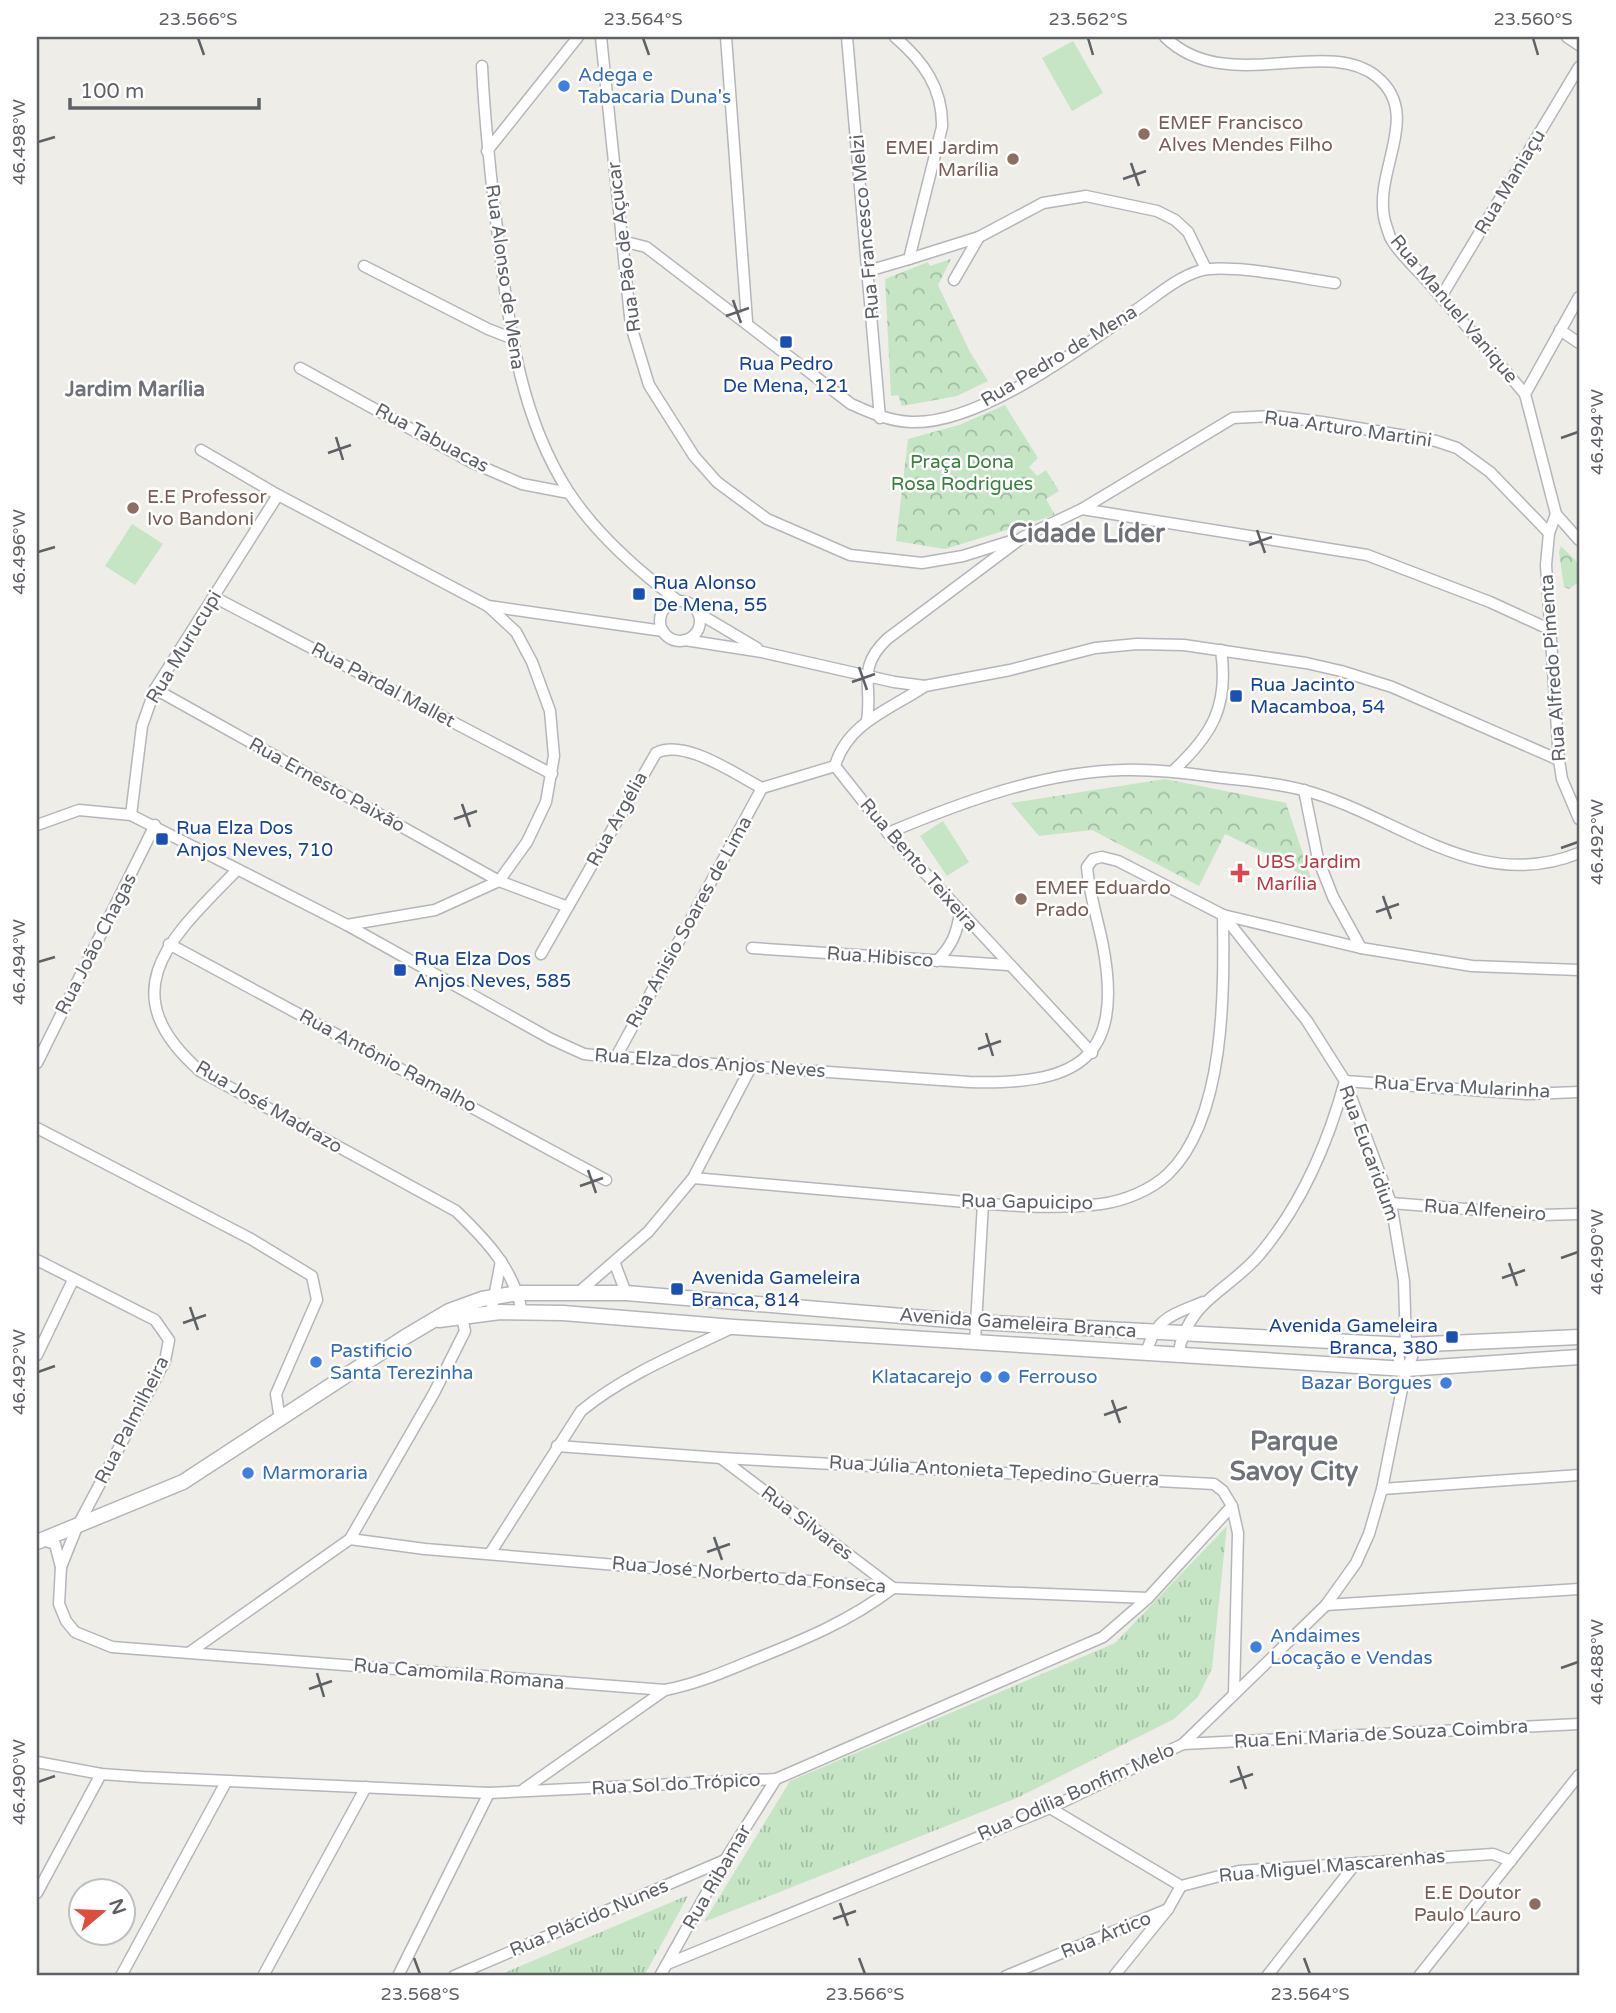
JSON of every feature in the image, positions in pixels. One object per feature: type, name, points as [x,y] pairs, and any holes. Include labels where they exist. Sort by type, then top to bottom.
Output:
[{"type":"main road","name":"Avenida Gameleira Branca","points":[[461,1312],[497,1296],[518,1293],[626,1293],[974,1322],[1406,1345],[1579,1336]]},
{"type":"main road","points":[[761,1329],[764,1306]]},
{"type":"main road","name":"Avenida Gameleira Branca","points":[[461,1312],[522,1312],[1406,1369],[1579,1357]]},
{"type":"main road","points":[[40,1541],[183,1482],[405,1337],[435,1321],[461,1312]]},
{"type":"street","points":[[487,151],[578,37]]},
{"type":"street","name":"Rua Pão de Açucar","points":[[601,37],[631,326],[649,384],[694,456],[734,496],[767,519],[850,555],[922,563],[963,556],[1023,537]]},
{"type":"street","points":[[726,37],[747,321]]},
{"type":"street","name":"Rua Francesco Melzi","points":[[847,37],[880,418]]},
{"type":"street","points":[[895,37],[925,68],[936,86],[942,106],[942,127],[909,259]]},
{"type":"street","name":"Rua Manuel Vanique","points":[[1165,37],[1175,47],[1203,61],[1237,65],[1341,64],[1365,69],[1378,78],[1391,92],[1397,107],[1398,123],[1384,178],[1384,217],[1391,238],[1525,394]]},
{"type":"street","points":[[1567,37],[1579,45]]},
{"type":"street","name":"Rua Alonso de Mena","points":[[482,66],[487,151],[511,338],[535,425],[569,493],[622,554],[677,600]]},
{"type":"street","name":"Rua Maniaçu","points":[[1441,297],[1579,67]]},
{"type":"street","points":[[869,271],[979,237],[1043,203],[1086,196],[1157,211],[1175,220],[1194,240],[1206,269],[1335,283]]},
{"type":"street","points":[[954,280],[979,237]]},
{"type":"street","name":"Rua Pedro de Mena","points":[[622,241],[646,247],[747,321],[826,387],[880,418],[912,422],[934,420],[990,401],[1076,351],[1180,280],[1206,269]]},
{"type":"street","points":[[364,266],[511,338]]},
{"type":"street","points":[[1579,297],[1525,394],[1556,514],[1579,540]]},
{"type":"street","points":[[1560,330],[1579,343]]},
{"type":"street","name":"Rua Tabuacas","points":[[300,368],[471,461],[522,484],[569,493]]},
{"type":"street","name":"Rua Arturo Martini","points":[[867,677],[872,653],[887,639],[1023,537],[1082,509],[1214,426],[1233,418],[1274,416],[1436,441],[1457,448],[1490,472],[1549,533]]},
{"type":"street","points":[[201,450],[278,495],[488,606],[516,632],[541,684],[554,734],[552,774],[546,802],[527,842],[499,881],[435,910],[347,925]]},
{"type":"street","name":"Rua Murucupi","points":[[131,815],[142,726],[155,689],[278,495]]},
{"type":"street","points":[[1082,509],[1367,555],[1490,602],[1552,630]]},
{"type":"street","name":"Rua Alfredo Pimenta","points":[[1556,514],[1549,533],[1546,565],[1559,760],[1562,779],[1579,819]]},
{"type":"street","name":"Rua Pardal Mallet","points":[[214,597],[552,774]]},
{"type":"street","points":[[762,652],[698,613],[689,603],[677,600],[663,610],[659,620],[663,631],[671,639],[762,652],[867,677],[925,686],[1010,670],[1095,648],[1149,644],[1221,650],[1306,663],[1392,687],[1559,760]]},
{"type":"street","points":[[488,606],[663,631]]},
{"type":"street","points":[[685,640],[696,633],[700,620],[698,613]]},
{"type":"street","points":[[1173,771],[1200,744],[1214,723],[1224,677],[1221,650]]},
{"type":"street","points":[[867,677],[870,694],[867,721]]},
{"type":"street","points":[[762,788],[835,766],[845,741],[867,721],[925,686]]},
{"type":"street","name":"Rua Ernesto Paixão","points":[[155,689],[499,881]]},
{"type":"street","name":"Rua Argélia","points":[[541,954],[656,752],[669,748],[684,749],[762,788]]},
{"type":"street","name":"Rua Bento Teixeira","points":[[835,766],[888,833],[1092,1053]]},
{"type":"street","points":[[888,833],[960,804],[1047,780],[1124,770],[1173,771],[1304,790],[1470,859],[1507,866],[1535,866],[1579,852]]},
{"type":"street","name":"Rua Anisio Soares de Lima","points":[[616,1057],[762,788]]},
{"type":"street","points":[[1304,790],[1318,859],[1333,897],[1361,948]]},
{"type":"street","name":"Rua Elza dos Anjos Neves","points":[[37,825],[79,810],[131,815],[155,825],[347,925],[551,1039],[584,1054],[1018,1084],[1064,1073],[1092,1053]]},
{"type":"street","name":"Rua João Chagas","points":[[37,1063],[155,825]]},
{"type":"street","points":[[1092,1053],[1103,1028],[1109,984],[1088,874],[1089,862],[1102,856],[1118,861],[1223,915],[1361,948],[1472,966],[1579,970]]},
{"type":"street","name":"Rua José Madrazo","points":[[237,870],[169,944],[156,968],[154,988],[167,1035],[180,1054],[200,1071],[434,1196],[456,1211],[484,1238],[501,1261],[518,1293],[522,1312]]},
{"type":"street","points":[[499,881],[568,908]]},
{"type":"street","points":[[937,961],[951,946],[960,912]]},
{"type":"street","name":"Rua Eucaridium","points":[[1223,915],[1307,1021],[1345,1081],[1391,1203],[1404,1281],[1406,1345],[1398,1356],[1406,1369]]},
{"type":"street","name":"Rua Gapuicipo","points":[[693,1178],[983,1203],[1103,1203],[1152,1187],[1169,1174],[1186,1150],[1209,1093],[1222,1028],[1223,915]]},
{"type":"street","name":"Rua Antônio Ramalho","points":[[169,944],[606,1180]]},
{"type":"street","name":"Rua Hibisco","points":[[752,948],[1008,965]]},
{"type":"street","points":[[579,1292],[615,1264],[649,1232],[693,1178],[751,1067]]},
{"type":"street","points":[[1178,1355],[1182,1332],[1203,1302],[1259,1256],[1290,1213],[1329,1136],[1345,1081]]},
{"type":"street","name":"Rua Erva Mularinha","points":[[1345,1081],[1527,1094],[1579,1092]]},
{"type":"street","points":[[37,1128],[251,1240],[312,1276],[317,1300],[276,1394],[280,1420]]},
{"type":"street","points":[[975,1342],[974,1322],[983,1203]]},
{"type":"street","name":"Rua Alfeneiro","points":[[1391,1203],[1541,1215],[1579,1214]]},
{"type":"street","name":"Rua Palmilheira","points":[[37,1260],[155,1320],[163,1326],[169,1340],[165,1361],[78,1527]]},
{"type":"street","points":[[491,1313],[497,1296],[501,1261]]},
{"type":"street","points":[[615,1264],[626,1293]]},
{"type":"street","points":[[37,1355],[73,1280]]},
{"type":"street","points":[[1146,1354],[1152,1331],[1168,1317],[1203,1302]]},
{"type":"street","points":[[191,1652],[350,1539],[465,1331],[461,1312]]},
{"type":"street","points":[[491,1552],[581,1410],[602,1394],[734,1327]]},
{"type":"street","name":"Rua Odília Bonfim Melo","points":[[667,1965],[1050,1808],[1183,1744],[1326,1605],[1356,1563],[1370,1534],[1382,1489],[1406,1369]]},
{"type":"street","name":"Rua Júlia Antonieta Tepedino Guerra","points":[[557,1446],[721,1458],[1207,1482],[1223,1490],[1232,1506]]},
{"type":"street","name":"Rua Silvares","points":[[721,1458],[893,1588]]},
{"type":"street","points":[[1382,1489],[1579,1475]]},
{"type":"street","points":[[92,1498],[102,1513],[112,1513]]},
{"type":"street","points":[[1232,1506],[1238,1533],[1234,1694]]},
{"type":"street","name":"Rua Sol do Trópico","points":[[37,1762],[101,1774],[489,1793],[776,1779],[1087,1646],[1119,1625],[1148,1598],[1232,1506]]},
{"type":"street","name":"Rua Camomila Romana","points":[[78,1527],[61,1567],[59,1604],[66,1621],[75,1632],[112,1647],[665,1690]]},
{"type":"street","name":"Rua José Norberto da Fonseca","points":[[350,1539],[425,1549],[491,1552],[893,1588],[1148,1598]]},
{"type":"street","points":[[40,1541],[55,1544],[61,1567]]},
{"type":"street","points":[[523,1791],[665,1690],[701,1680],[817,1635],[869,1606],[893,1588]]},
{"type":"street","points":[[1326,1605],[1579,1589]]},
{"type":"street","name":"Rua Eni Maria de Souza Coimbra","points":[[1183,1744],[1579,1724]]},
{"type":"street","points":[[37,1893],[101,1774]]},
{"type":"street","points":[[1419,1976],[1579,1775]]},
{"type":"street","name":"Rua Ribamar","points":[[660,1976],[724,1860],[776,1779]]},
{"type":"street","points":[[121,1976],[226,1782]]},
{"type":"street","points":[[263,1976],[366,1787]]},
{"type":"street","points":[[398,1976],[489,1793]]},
{"type":"street","points":[[1050,1808],[1181,1886],[1168,1909],[1114,1976]]},
{"type":"street","name":"Rua Miguel Mascarenhas","points":[[1181,1886],[1239,1871],[1493,1854],[1511,1861]]},
{"type":"street","name":"Rua Plácido Nunes","points":[[454,1976],[724,1860]]},
{"type":"street","points":[[1267,1976],[1356,1863]]},
{"type":"street","name":"Rua Ártico","points":[[1006,1976],[1168,1909]]},
{"type":"green space","points":[[1073,41],[1103,93],[1072,111],[1042,58]]},
{"type":"green space","points":[[951,259],[938,285],[970,352],[988,381],[957,396],[902,406],[898,395],[891,396],[885,279],[928,262],[930,266]]},
{"type":"green space","name":"Praça Dona Rosa Rodrigues","points":[[1005,405],[1038,458],[1029,467],[1037,476],[1046,470],[1059,491],[1046,499],[1055,515],[945,549],[896,541],[908,439],[959,425]]},
{"type":"green space","points":[[132,524],[163,544],[135,585],[105,566]]},
{"type":"green space","points":[[1561,546],[1579,564],[1579,582],[1569,589],[1564,587],[1559,552]]},
{"type":"green space","points":[[1165,779],[1286,803],[1313,884],[1280,860],[1225,834],[1199,886],[1092,830],[1039,836],[1011,803]]},
{"type":"green space","points":[[943,821],[969,862],[947,876],[920,836]]},
{"type":"green space","points":[[1227,1526],[1212,1668],[1198,1697],[1174,1719],[1019,1797],[704,1922],[790,1781],[1115,1643]]},
{"type":"green space","points":[[686,1896],[644,1976],[497,1976]]},
{"type":"place","name":"Adega e Tabacaria Duna's","points":[[564,86]]},
{"type":"place","name":"EMEF Francisco Alves Mendes Filho","points":[[1144,134]]},
{"type":"place","name":"EMEI Jardim Marília","points":[[1013,159]]},
{"type":"place","name":"Rua Pedro De Mena, 121","points":[[786,342]]},
{"type":"place","name":"E.E Professor Ivo Bandoni","points":[[133,508]]},
{"type":"place","name":"Rua Alonso De Mena, 55","points":[[639,594]]},
{"type":"place","name":"Rua Jacinto Macamboa, 54","points":[[1236,696]]},
{"type":"place","name":"Rua Elza Dos Anjos Neves, 710","points":[[162,839]]},
{"type":"place","name":"UBS Jardim Marília","points":[[1240,873]]},
{"type":"place","name":"EMEF Eduardo Prado","points":[[1021,899]]},
{"type":"place","name":"Rua Elza Dos Anjos Neves, 585","points":[[400,970]]},
{"type":"place","name":"Avenida Gameleira Branca, 814","points":[[677,1289]]},
{"type":"place","name":"Avenida Gameleira Branca, 380","points":[[1452,1337]]},
{"type":"place","name":"Pastificio Santa Terezinha","points":[[316,1362]]},
{"type":"place","name":"Klatacarejo","points":[[986,1377]]},
{"type":"place","name":"Ferrouso","points":[[1004,1377]]},
{"type":"place","name":"Bazar Borgues","points":[[1446,1383]]},
{"type":"place","name":"Marmoraria","points":[[248,1473]]},
{"type":"place","name":"Andaimes Locação e Vendas","points":[[1256,1647]]},
{"type":"place","name":"E.E Doutor Paulo Lauro","points":[[1535,1904]]},
{"type":"district","name":"Jardim Marília","points":[[135,389]]},
{"type":"district","name":"Cidade Líder","points":[[1087,533]]},
{"type":"district","name":"Parque Savoy City","points":[[1294,1456]]}]
